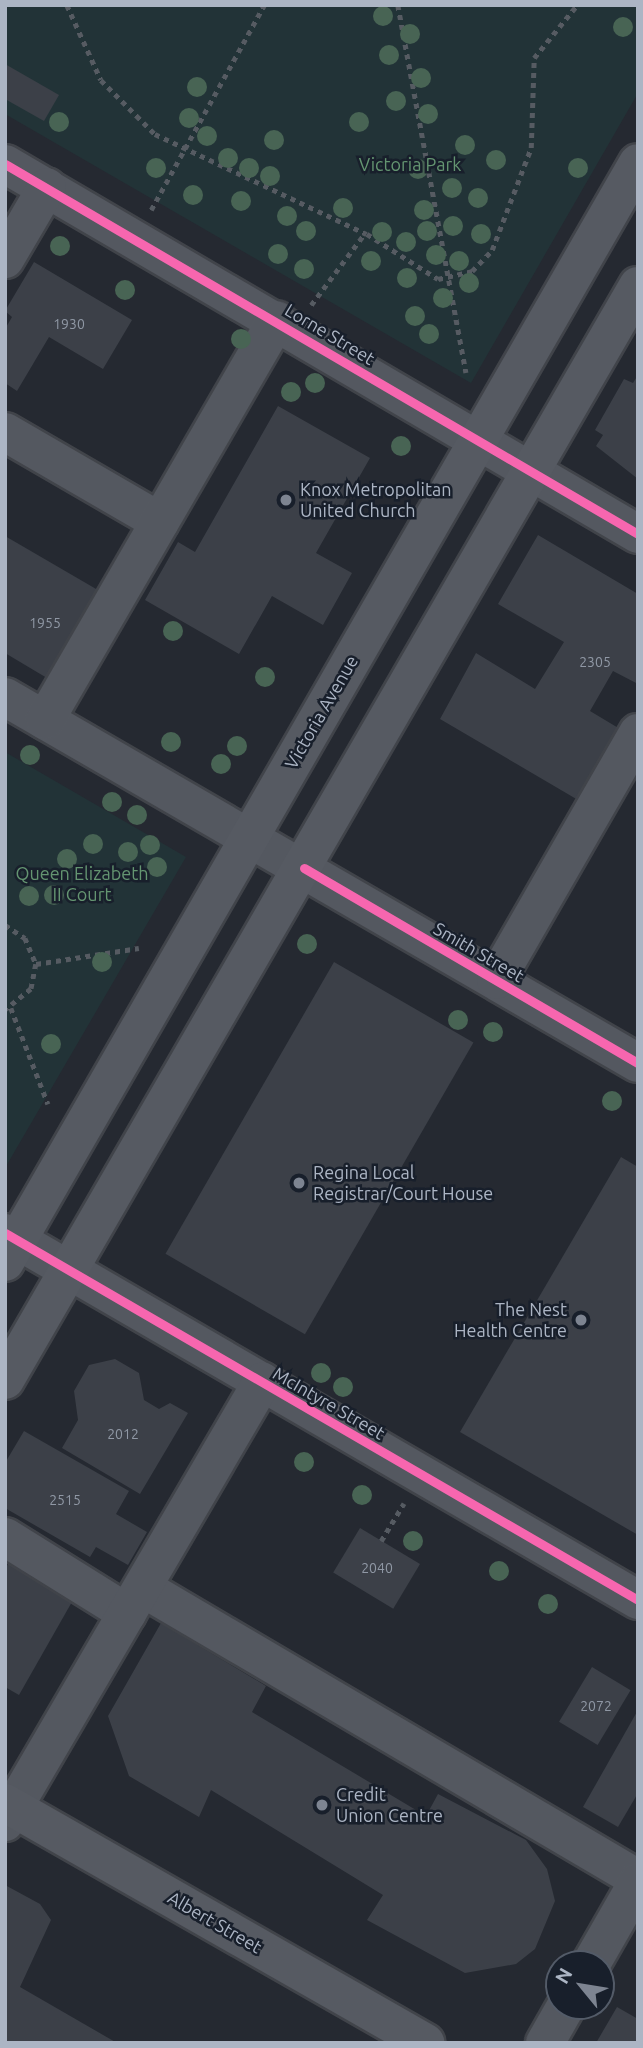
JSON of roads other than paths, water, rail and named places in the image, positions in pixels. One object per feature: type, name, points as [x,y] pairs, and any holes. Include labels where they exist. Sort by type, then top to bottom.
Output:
[{"type":"main road","name":"Victoria Avenue","points":[[9,1245],[249,837],[638,163]]},
{"type":"main road","points":[[5,1380],[533,473],[638,286]]},
{"type":"main road","name":"Albert Street","points":[[8,1811],[425,2043]]},
{"type":"street","name":"Lorne Street","points":[[5,164],[638,534]]},
{"type":"street","points":[[5,259],[47,187]]},
{"type":"street","points":[[45,720],[160,522],[286,326]]},
{"type":"street","points":[[5,432],[160,522]]},
{"type":"street","name":"Smith Street","points":[[5,697],[638,1063]]},
{"type":"street","points":[[496,980],[625,783],[638,733]]},
{"type":"street","name":"McIntyre Street","points":[[9,1245],[70,1271],[638,1600]]},
{"type":"street","points":[[8,1811],[262,1382]]},
{"type":"street","points":[[5,1536],[135,1600],[638,1881],[598,1950]]},
{"type":"street","points":[[545,2043],[558,2020]]},
{"type":"place","name":"Knox Metropolitan United Church","points":[[286,500]]},
{"type":"place","name":"Regina Local Registrar/Court House","points":[[299,1183]]},
{"type":"place","name":"The Nest Health Centre","points":[[581,1320]]},
{"type":"place","name":"Credit Union Centre","points":[[322,1805]]},
{"type":"park label","name":"Victoria Park","points":[[410,164]]},
{"type":"park label","name":"Queen Elizabeth II Court","points":[[82,884]]}]
